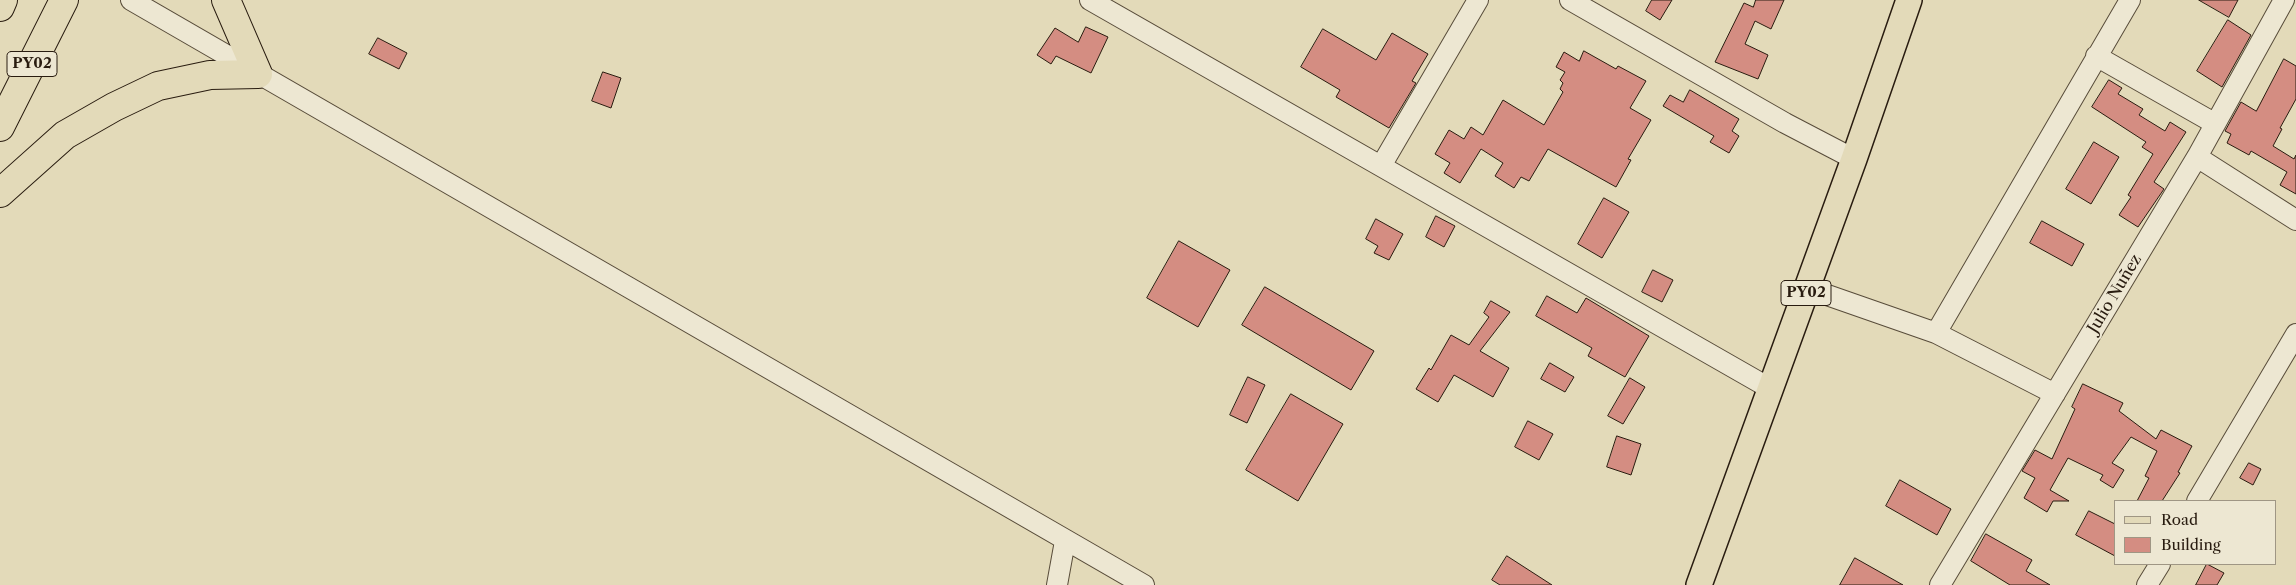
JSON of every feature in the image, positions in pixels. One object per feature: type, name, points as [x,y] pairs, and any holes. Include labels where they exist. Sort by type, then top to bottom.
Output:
[{"type":"highway","points":[[0,7],[3,0]]},
{"type":"highway","name":"PY02","points":[[0,127],[64,0]]},
{"type":"highway","points":[[0,193],[65,135],[114,107],[158,86],[210,75],[258,74],[226,0]]},
{"type":"main road","name":"PY02","points":[[1699,585],[1854,159],[1909,0]]},
{"type":"street","points":[[131,0],[1144,585]]},
{"type":"street","points":[[1090,0],[1771,389]]},
{"type":"street","points":[[1382,166],[1478,0]]},
{"type":"street","points":[[1570,0],[1785,123],[1854,159]]},
{"type":"street","points":[[1936,332],[2130,0]]},
{"type":"street","name":"Julio Nuñez","points":[[1940,585],[2196,157],[2284,0]]},
{"type":"street","points":[[2096,56],[2214,123]]},
{"type":"street","points":[[2196,157],[2296,220]]},
{"type":"street","points":[[1807,288],[1936,332],[2055,394]]},
{"type":"street","points":[[2198,500],[2296,334]]},
{"type":"street","points":[[1057,585],[1065,541]]},
{"type":"street","points":[[2147,585],[2159,565]]},
{"type":"building","points":[[1652,0],[1672,0],[1660,20],[1646,11]]},
{"type":"building","points":[[1756,0],[1784,0],[1771,29],[1755,21],[1745,44],[1768,55],[1758,79],[1715,62],[1744,3],[1753,7]]},
{"type":"building","points":[[2199,0],[2238,0],[2229,17]]},
{"type":"building","points":[[2228,20],[2251,35],[2222,87],[2197,71]]},
{"type":"building","points":[[1086,27],[1108,37],[1091,73],[1056,56],[1051,64],[1037,55],[1055,28],[1078,42]]},
{"type":"building","points":[[1323,29],[1376,60],[1392,33],[1428,54],[1412,81],[1416,83],[1389,128],[1336,97],[1340,90],[1301,67]]},
{"type":"building","points":[[378,38],[407,53],[399,69],[369,54]]},
{"type":"building","points":[[1584,51],[1616,69],[1618,66],[1646,81],[1630,108],[1651,120],[1628,159],[1631,160],[1616,187],[1548,149],[1529,181],[1521,177],[1514,188],[1495,176],[1503,163],[1481,149],[1460,183],[1444,173],[1450,163],[1435,154],[1449,130],[1464,139],[1471,127],[1483,135],[1503,100],[1544,125],[1563,92],[1560,89],[1563,83],[1560,80],[1565,72],[1556,67],[1564,52],[1579,61]]},
{"type":"building","points":[[2284,59],[2296,66],[2296,99],[2280,128],[2282,129],[2273,146],[2294,159],[2296,155],[2296,194],[2280,185],[2287,172],[2251,151],[2249,155],[2227,143],[2231,134],[2225,131],[2241,102],[2256,111]]},
{"type":"building","points":[[603,72],[621,78],[611,108],[592,101]]},
{"type":"building","points":[[2109,80],[2122,88],[2118,94],[2143,109],[2139,115],[2165,131],[2170,122],[2186,132],[2154,182],[2164,189],[2138,227],[2119,215],[2131,197],[2128,195],[2153,154],[2142,147],[2146,142],[2092,107]]},
{"type":"building","points":[[1690,90],[1739,119],[1732,131],[1739,136],[1729,153],[1710,142],[1714,136],[1663,106],[1670,95],[1683,102]]},
{"type":"building","points":[[2094,142],[2119,157],[2091,204],[2066,189]]},
{"type":"building","points":[[1604,198],[1629,212],[1602,258],[1578,244]]},
{"type":"building","points":[[1436,216],[1455,226],[1444,247],[1426,237]]},
{"type":"building","points":[[1376,219],[1403,234],[1389,260],[1374,253],[1378,246],[1366,239]]},
{"type":"building","points":[[2042,221],[2084,244],[2072,266],[2030,243]]},
{"type":"building","points":[[1179,241],[1230,270],[1198,327],[1147,298]]},
{"type":"building","points":[[1653,270],[1673,280],[1662,302],[1642,292]]},
{"type":"building","points":[[1265,287],[1374,351],[1351,390],[1242,325]]},
{"type":"building","points":[[1547,296],[1577,313],[1586,298],[1649,336],[1625,377],[1588,356],[1592,348],[1536,316]]},
{"type":"building","points":[[1491,301],[1510,312],[1480,351],[1509,368],[1493,397],[1454,375],[1438,402],[1416,389],[1429,368],[1431,370],[1451,335],[1469,345],[1489,317],[1484,313]]},
{"type":"building","points":[[1550,363],[1574,377],[1565,392],[1541,379]]},
{"type":"building","points":[[1248,377],[1265,385],[1247,423],[1230,415]]},
{"type":"building","points":[[1630,378],[1645,387],[1623,424],[1608,416]]},
{"type":"building","points":[[2083,384],[2123,403],[2119,411],[2156,439],[2161,430],[2192,446],[2178,472],[2180,473],[2163,500],[2138,500],[2149,478],[2145,476],[2157,451],[2131,437],[2112,463],[2124,470],[2113,488],[2100,480],[2103,475],[2068,458],[2050,490],[2069,501],[2053,501],[2047,512],[2024,498],[2035,478],[2022,471],[2035,450],[2052,459],[2075,409],[2072,407]]},
{"type":"building","points":[[1291,394],[1343,424],[1298,501],[1246,470]]},
{"type":"building","points":[[1528,421],[1553,434],[1539,460],[1515,447]]},
{"type":"building","points":[[1617,436],[1641,444],[1631,475],[1607,467]]},
{"type":"building","points":[[2249,463],[2261,469],[2253,485],[2240,478]]},
{"type":"building","points":[[1900,480],[1951,509],[1937,535],[1886,506]]},
{"type":"building","points":[[2089,511],[2114,524],[2114,555],[2076,535]]},
{"type":"building","points":[[1986,534],[2032,560],[2026,571],[2050,585],[2010,585],[1971,561]]},
{"type":"building","points":[[1507,556],[1552,585],[1500,585],[1492,580]]},
{"type":"building","points":[[1855,558],[1903,585],[1840,585]]},
{"type":"building","points":[[2206,565],[2224,573],[2217,585],[2196,585]]}]
